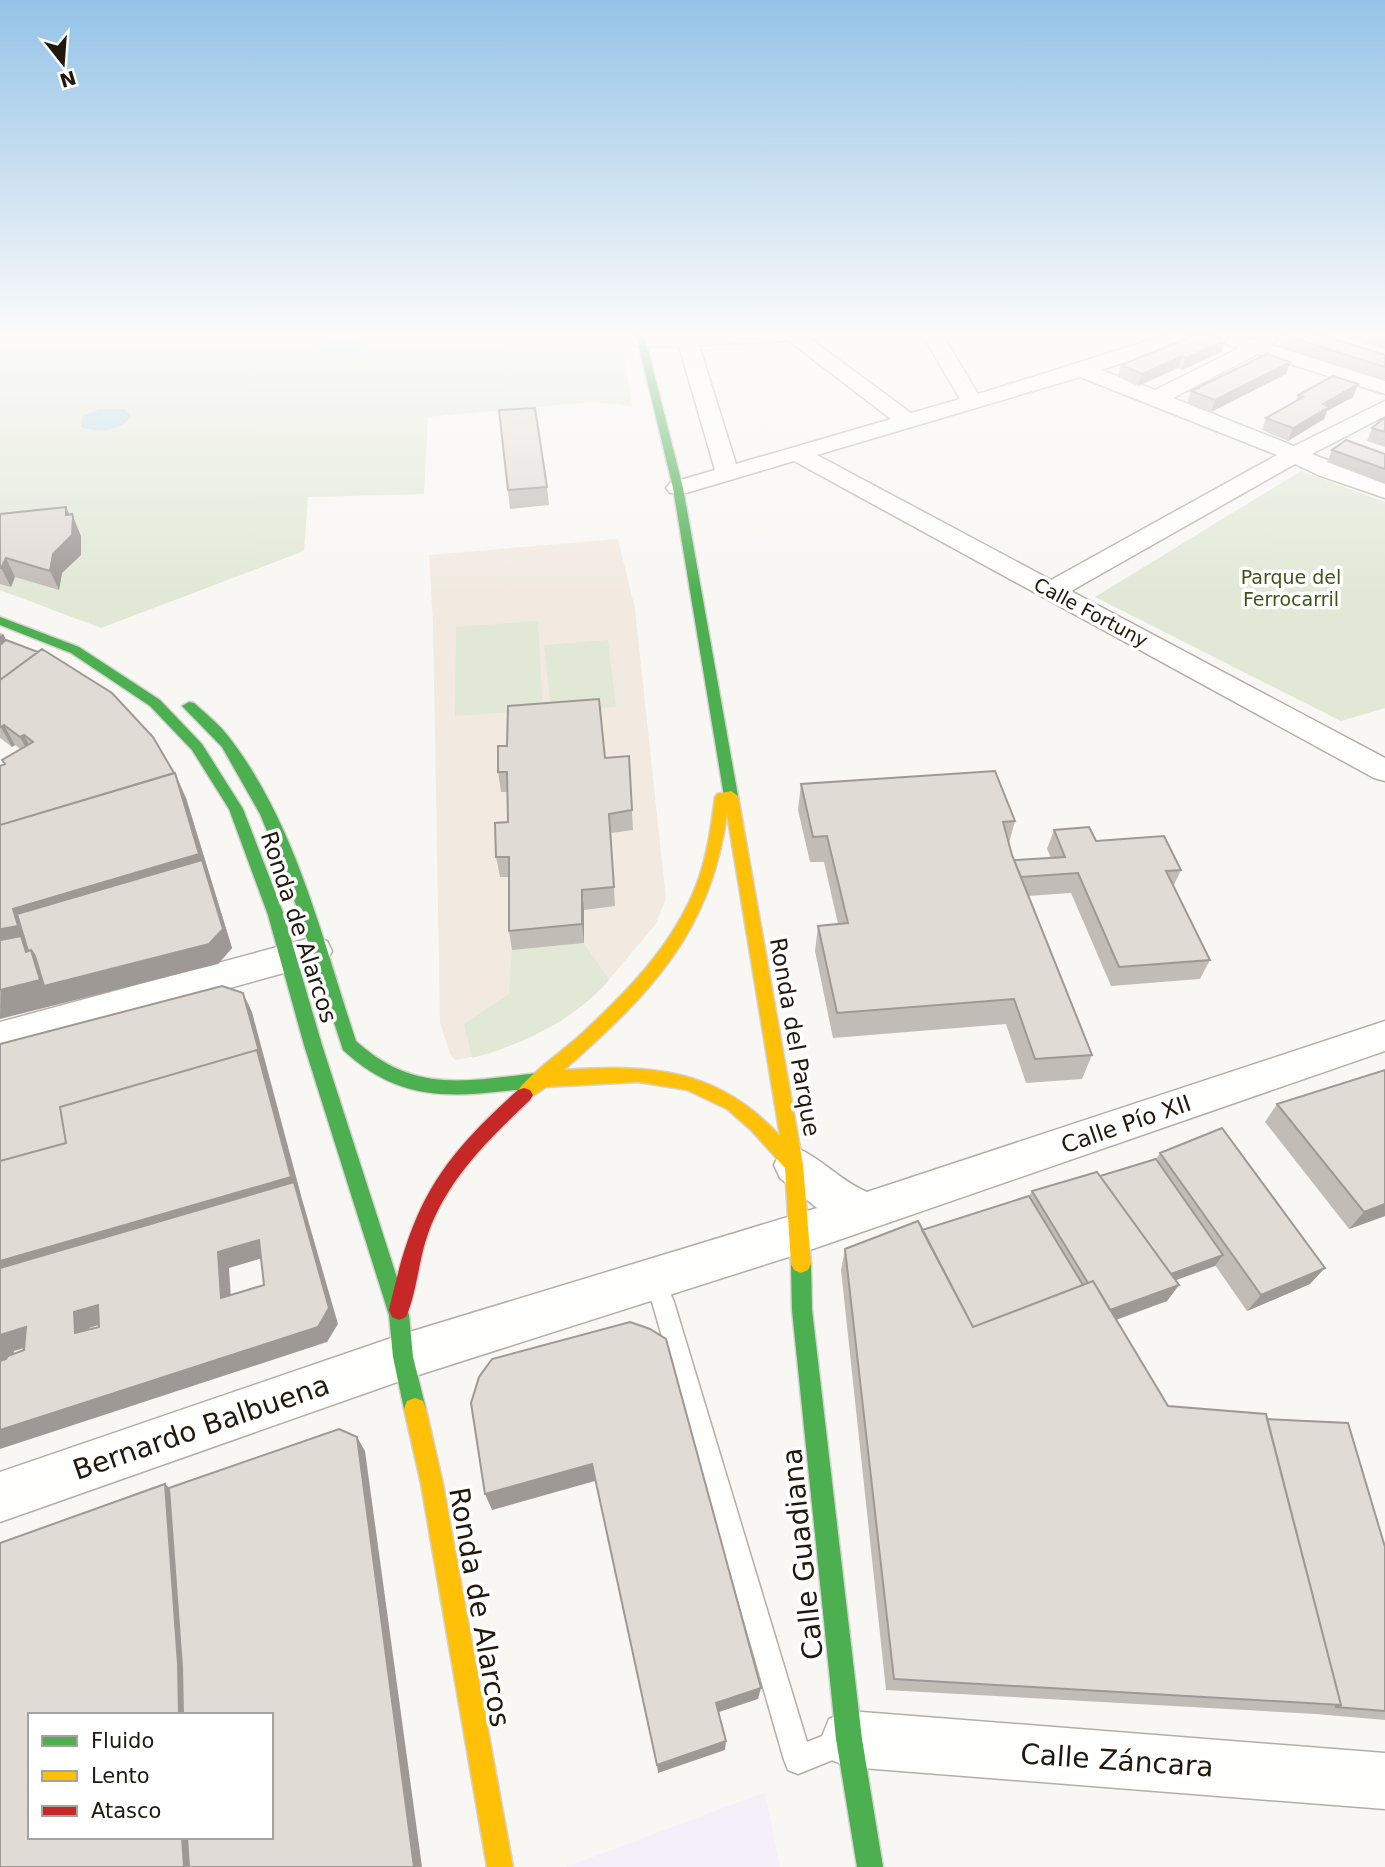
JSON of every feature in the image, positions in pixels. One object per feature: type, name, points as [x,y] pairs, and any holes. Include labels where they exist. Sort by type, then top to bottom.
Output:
[{"type":"highway","name":"Ronda del Parque","points":[[662,421],[678,488],[794,1165]]},
{"type":"highway","name":"Ronda de Alarcos","points":[[0,621],[75,650],[99,663],[155,703],[197,747],[236,809],[276,915],[302,955],[349,1045]]},
{"type":"highway","points":[[55,625],[80,635]]},
{"type":"highway","name":"Ronda de Alarcos","points":[[181,698],[226,742],[260,800],[288,867],[302,955],[401,1336],[432,1484],[500,1867]]},
{"type":"highway","name":"Ronda del Parque","points":[[401,1336],[410,1254],[426,1211],[445,1177],[472,1143],[617,1008],[647,975],[671,945],[700,895],[719,827],[726,760]]},
{"type":"highway","name":"Ronda del Parque","points":[[349,1045],[363,1062],[386,1076],[410,1084],[442,1087],[633,1075],[683,1082],[721,1096],[752,1117],[794,1165]]},
{"type":"highway","name":"Calle Guadiana","points":[[794,1165],[801,1233],[802,1310],[849,1739],[870,1867]]},
{"type":"street","points":[[712,421],[728,474]]},
{"type":"street","points":[[678,488],[907,421]]},
{"type":"street","points":[[1216,421],[1385,491]]},
{"type":"street","points":[[1051,591],[1293,454],[1364,421]]},
{"type":"street","name":"Calle Fortuny","points":[[796,453],[1385,771]]},
{"type":"street","points":[[0,1037],[302,955]]},
{"type":"street","name":"Calle Pío XII","points":[[649,1280],[801,1233],[1385,1036]]},
{"type":"street","points":[[794,1165],[839,1200],[867,1211]]},
{"type":"street","name":"Bernardo Balbuena","points":[[0,1497],[401,1336],[649,1280]]},
{"type":"street","name":"Calle Záncara","points":[[849,1739],[1385,1782]]},
{"type":"lane","points":[[649,1280],[657,1287],[663,1302],[798,1760],[849,1739]]},
{"type":"shaded area","points":[[618,539],[635,609],[666,899],[655,925],[602,988],[562,1020],[522,1041],[488,1054],[455,1060],[450,1054],[440,1023],[433,625],[429,555]]},
{"type":"shaded area","points":[[765,1792],[780,1867],[566,1867]]},
{"type":"green space","points":[[0,421],[428,421],[424,494],[308,497],[304,551],[101,628],[0,590]]},
{"type":"green space","name":"Parque del Ferrocarril","points":[[1301,471],[1385,502],[1385,708],[1341,721],[1095,597]]},
{"type":"green space","points":[[538,621],[543,710],[455,716],[456,627]]},
{"type":"green space","points":[[608,640],[616,707],[551,712],[544,645]]},
{"type":"green space","points":[[584,943],[609,980],[564,1019],[528,1038],[472,1058],[464,1024],[509,994],[512,950]]},
{"type":"water","points":[[82,421],[127,421],[108,430],[81,427]]},
{"type":"building","points":[[500,421],[537,421],[547,487],[508,490]]},
{"type":"building","points":[[1274,421],[1305,421],[1293,428]]},
{"type":"building","points":[[1380,421],[1385,421],[1385,432],[1372,428]]},
{"type":"building","points":[[1346,440],[1385,454],[1385,469],[1332,450]]},
{"type":"building","points":[[66,507],[66,515],[72,514],[73,517],[72,535],[53,554],[50,571],[6,558],[0,568],[0,514]]},
{"type":"building","points":[[6,640],[38,652],[0,680],[0,645]]},
{"type":"building","points":[[42,649],[112,693],[153,737],[174,773],[0,825],[0,766],[5,764],[2,760],[33,742],[24,735],[20,737],[4,725],[0,726],[0,680]]},
{"type":"building","points":[[599,699],[605,758],[629,756],[632,810],[609,814],[614,887],[582,890],[582,924],[509,931],[509,857],[496,857],[495,823],[508,822],[507,772],[498,772],[498,746],[507,746],[508,706]]},
{"type":"building","points":[[995,771],[1015,821],[1003,822],[1012,855],[1092,1055],[1035,1059],[1014,999],[837,1013],[818,926],[848,923],[827,836],[813,837],[801,784]]},
{"type":"building","points":[[175,773],[199,854],[13,909],[18,926],[1,929],[1,940],[21,936],[26,952],[31,950],[40,980],[0,990],[0,825]]},
{"type":"building","points":[[1089,827],[1096,841],[1164,836],[1181,870],[1166,871],[1210,960],[1119,967],[1078,873],[1021,877],[1014,860],[1065,857],[1054,830]]},
{"type":"building","points":[[202,860],[223,929],[209,944],[44,986],[35,956],[31,950],[28,951],[17,914]]},
{"type":"building","points":[[222,986],[243,993],[260,1055],[257,1050],[60,1107],[66,1143],[0,1161],[0,1044]]},
{"type":"building","points":[[257,1050],[291,1177],[0,1261],[0,1161],[66,1143],[60,1107]]},
{"type":"building","points":[[1385,1070],[1385,1204],[1364,1212],[1277,1104]]},
{"type":"building","points":[[1222,1128],[1325,1268],[1261,1295],[1160,1153]]},
{"type":"building","points":[[1156,1159],[1223,1255],[1171,1274],[1100,1176]]},
{"type":"building","points":[[1097,1172],[1179,1285],[1110,1310],[1093,1281],[1088,1283],[1032,1191]]},
{"type":"building","points":[[294,1182],[329,1308],[318,1327],[0,1430],[0,1361],[24,1350],[26,1327],[0,1335],[0,1268]],"holes":[[[259,1240],[264,1285],[221,1298],[218,1252]],[[98,1305],[99,1327],[75,1333],[74,1312]]]},
{"type":"building","points":[[1029,1196],[1083,1285],[973,1327],[922,1230]]},
{"type":"building","points":[[918,1221],[973,1327],[1093,1281],[1168,1406],[1266,1414],[1341,1705],[894,1679],[845,1249]]},
{"type":"building","points":[[630,1322],[650,1329],[666,1339],[761,1688],[716,1703],[726,1741],[657,1765],[592,1464],[485,1494],[471,1403],[479,1377],[492,1359]]},
{"type":"building","points":[[1267,1419],[1348,1423],[1385,1547],[1385,1711],[1335,1707],[1341,1705]]},
{"type":"building","points":[[339,1429],[357,1437],[414,1867],[189,1867],[187,1839],[273,1839],[273,1713],[183,1713],[169,1488]]},
{"type":"building","points":[[165,1484],[179,1713],[28,1713],[28,1839],[182,1839],[184,1867],[0,1867],[0,1543]]},
{"type":"traffic: fast","points":[[661,421],[678,488],[731,796]]},
{"type":"traffic: fast","points":[[0,621],[75,650],[155,703],[197,747],[236,809],[276,915],[313,1045],[399,1315],[403,1357],[415,1409]]},
{"type":"traffic: fast","points":[[189,706],[227,744],[249,778],[267,814],[284,851],[312,929],[349,1045],[369,1063],[390,1076],[413,1083],[462,1087],[538,1080]]},
{"type":"traffic: fast","points":[[801,1264],[802,1310],[849,1739],[870,1867]]},
{"type":"traffic: slow","points":[[731,796],[794,1165],[801,1264]]},
{"type":"traffic: slow","points":[[524,1095],[627,1001],[671,947],[690,918],[704,886],[713,853],[722,797]]},
{"type":"traffic: slow","points":[[538,1080],[638,1075],[688,1083],[711,1092],[742,1110],[794,1165]]},
{"type":"traffic: slow","points":[[415,1409],[432,1484],[500,1867]]},
{"type":"traffic: jam","points":[[399,1310],[416,1241],[439,1189],[473,1144],[524,1095]]}]
